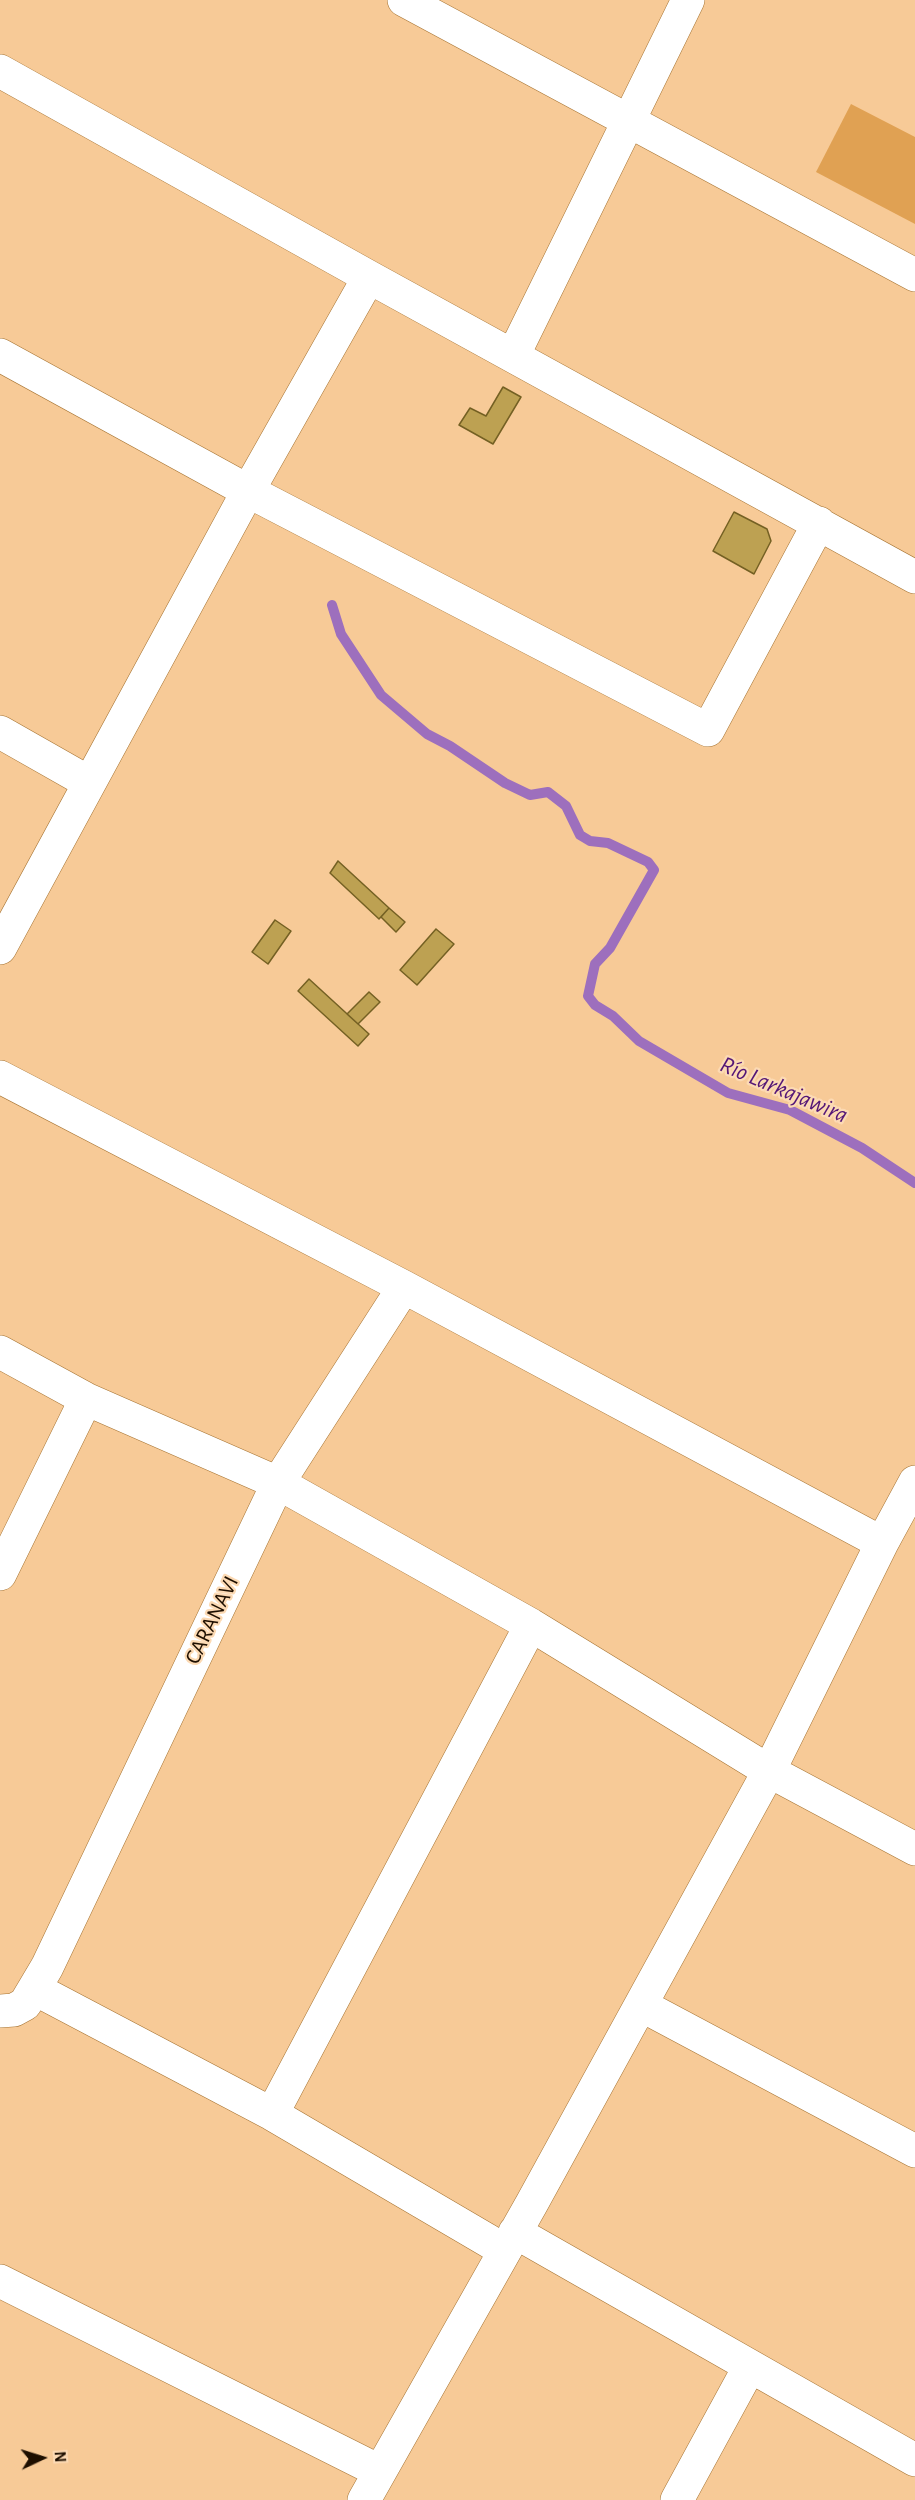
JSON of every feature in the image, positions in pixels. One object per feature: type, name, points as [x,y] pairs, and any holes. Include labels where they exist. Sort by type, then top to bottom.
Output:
[{"type":"street","points":[[404,0],[915,275]]},
{"type":"street","points":[[513,356],[688,0]]},
{"type":"street","points":[[0,71],[369,278],[915,577]]},
{"type":"street","points":[[0,948],[88,782],[248,491],[369,278]]},
{"type":"street","points":[[0,355],[248,491],[708,730],[819,523]]},
{"type":"street","points":[[0,732],[88,782]]},
{"type":"street","points":[[0,1077],[404,1287],[882,1543]]},
{"type":"street","name":"CARANAVI","points":[[0,2011],[14,2010],[26,2004],[41,1978],[278,1483],[404,1287]]},
{"type":"street","points":[[0,1352],[86,1399],[278,1483],[531,1625],[769,1771],[915,1849]]},
{"type":"street","points":[[0,1574],[86,1399]]},
{"type":"street","points":[[364,2500],[769,1771],[882,1543],[915,1482]]},
{"type":"street","points":[[272,2114],[531,1625]]},
{"type":"street","points":[[41,1978],[272,2114],[509,2241],[750,2366],[915,2460]]},
{"type":"street","points":[[641,2005],[915,2151]]},
{"type":"street","points":[[0,2281],[379,2471]]},
{"type":"street","points":[[677,2500],[750,2366]]},
{"type":"shaded area","points":[[851,104],[915,137],[915,224],[816,172]]},
{"type":"building","points":[[503,387],[521,397],[493,444],[459,425],[470,408],[486,416]]},
{"type":"building","points":[[734,512],[767,529],[771,541],[754,574],[713,551]]},
{"type":"building","points":[[338,861],[389,908],[379,919],[330,873]]},
{"type":"building","points":[[389,908],[405,922],[396,932],[381,917]]},
{"type":"building","points":[[275,920],[291,931],[268,964],[252,952]]},
{"type":"building","points":[[436,929],[454,944],[417,985],[400,970]]},
{"type":"building","points":[[309,979],[369,1034],[358,1046],[298,991]]},
{"type":"building","points":[[369,992],[380,1002],[358,1024],[347,1014]]},
{"type":"waterway","name":"Río Larkajawira","points":[[332,605],[341,634],[381,695],[427,734],[450,746],[505,783],[530,795],[548,792],[566,806],[580,835],[590,841],[608,843],[648,862],[654,870],[610,948],[595,964],[588,996],[595,1005],[613,1016],[639,1041],[728,1093],[790,1110],[862,1148],[915,1183]]}]
